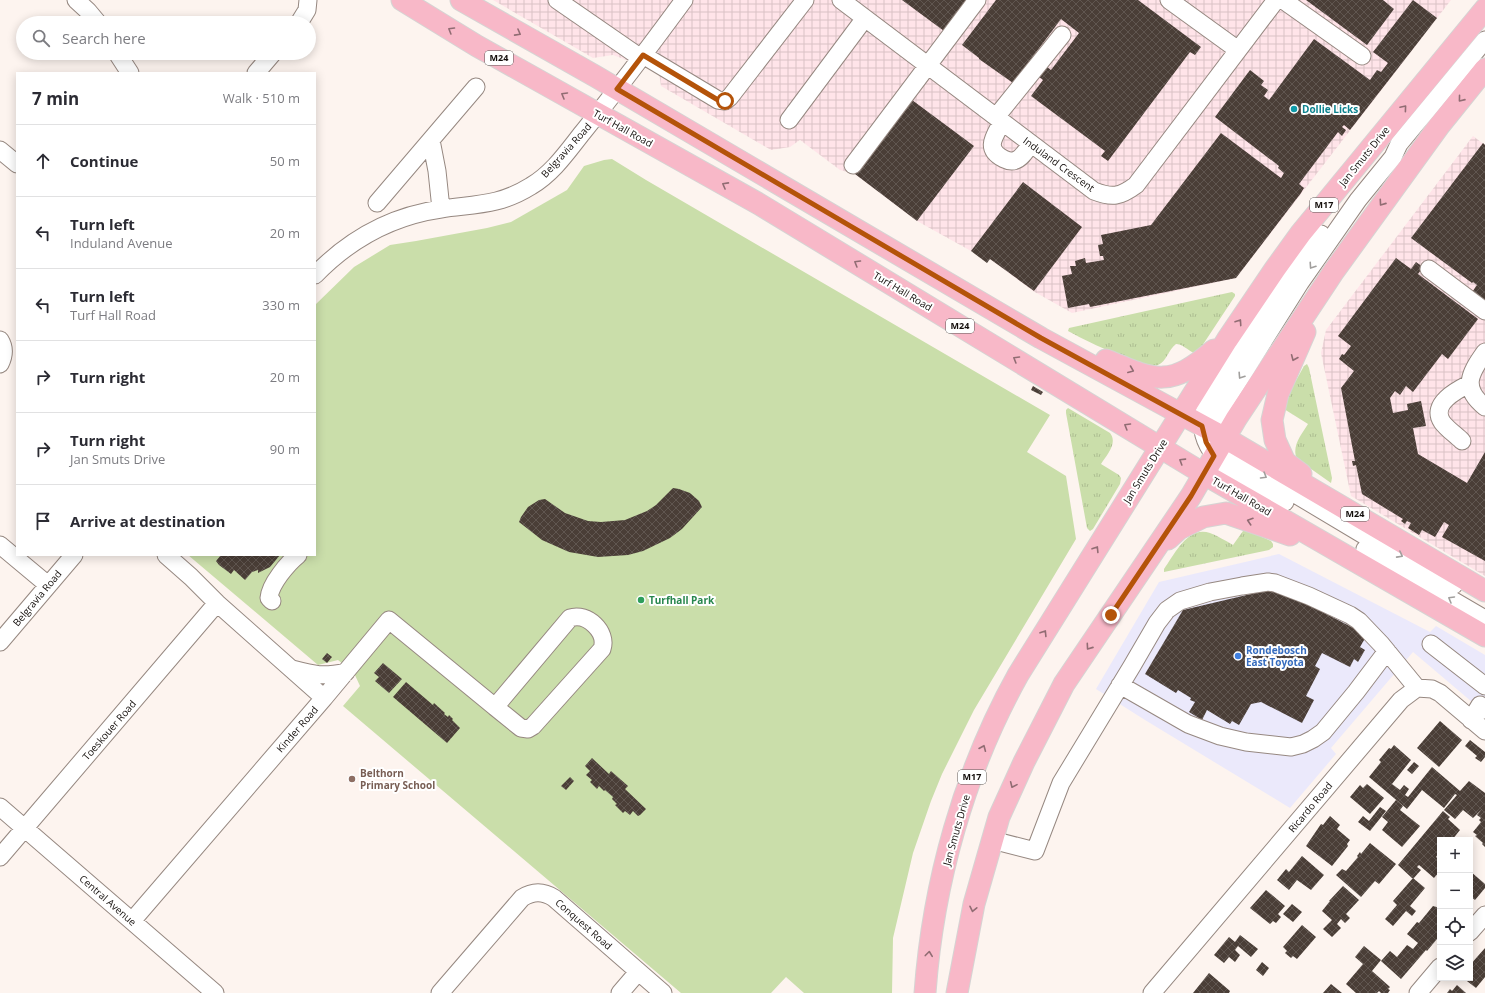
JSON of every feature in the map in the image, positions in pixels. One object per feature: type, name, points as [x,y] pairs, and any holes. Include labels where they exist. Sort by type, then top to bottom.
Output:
[{"type":"main road","name":"Turf Hall Road","points":[[402,0],[460,36],[759,204],[1204,474],[1485,636]]},
{"type":"main road","name":"M24","points":[[461,0],[617,89],[1041,338],[1181,414],[1216,439],[1342,507],[1485,591]]},
{"type":"main road","name":"Jan Smuts Drive","points":[[925,993],[930,941],[944,868],[965,795],[1008,693],[1027,660],[1227,340],[1275,269],[1301,233],[1485,9]]},
{"type":"main road","points":[[957,993],[974,904],[999,817],[1024,762],[1064,684],[1156,549],[1204,474],[1216,439],[1325,283],[1426,144],[1485,69]]},
{"type":"main road","points":[[1325,283],[1278,394],[1272,420],[1275,440],[1285,462],[1342,507]]},
{"type":"main road","points":[[1041,338],[1077,348],[1140,374],[1160,377],[1178,374],[1189,370],[1227,340]]},
{"type":"main road","points":[[1156,549],[1179,529],[1203,517],[1226,514],[1340,552]]},
{"type":"street","points":[[303,16],[307,10],[308,0]]},
{"type":"street","points":[[557,0],[642,56],[718,100],[725,101],[730,97],[805,0]]},
{"type":"street","name":"Belgravia Road","points":[[316,274],[346,247],[369,233],[406,216],[442,209],[495,202],[531,186],[545,176],[558,163],[598,114],[684,0]]},
{"type":"street","name":"Induland Crescent","points":[[841,0],[1094,191],[1114,196],[1126,193],[1136,185],[1276,0]]},
{"type":"street","points":[[853,165],[977,0]]},
{"type":"street","points":[[1169,0],[1238,50]]},
{"type":"street","points":[[1284,0],[1362,56]]},
{"type":"street","points":[[789,120],[865,18]]},
{"type":"street","points":[[1031,144],[1015,161],[1006,160],[996,154],[992,147],[999,119],[1062,35]]},
{"type":"street","points":[[1485,40],[1399,144],[1386,151],[1296,267],[1250,335],[1206,405],[1204,412],[1216,439],[1226,468],[1485,618]]},
{"type":"street","points":[[122,60],[129,72]]},
{"type":"street","points":[[257,72],[268,60]]},
{"type":"street","points":[[377,203],[476,87]]},
{"type":"street","points":[[431,140],[438,171],[442,209]]},
{"type":"street","points":[[0,150],[16,163]]},
{"type":"street","points":[[1429,270],[1485,311]]},
{"type":"street","points":[[0,340],[3,348],[3,356],[0,364]]},
{"type":"street","points":[[1485,352],[1471,373],[1469,384],[1474,395],[1485,407]]},
{"type":"street","points":[[1462,441],[1441,421],[1439,411],[1443,402],[1450,395],[1469,384]]},
{"type":"street","points":[[1216,439],[1240,462],[1377,543],[1455,585],[1485,596]]},
{"type":"street","points":[[0,545],[48,585]]},
{"type":"street","name":"Belgravia Road","points":[[0,642],[73,556]]},
{"type":"street","name":"Kinder Road","points":[[132,921],[324,698],[217,603],[167,556]]},
{"type":"street","points":[[272,602],[269,598],[272,587],[297,556]]},
{"type":"street","points":[[992,840],[1035,851],[1061,783],[1157,623],[1173,605],[1180,601],[1210,592],[1260,583],[1275,583],[1309,596],[1350,615],[1367,629],[1417,688],[1436,691],[1485,731]]},
{"type":"street","name":"Toeskouer Road","points":[[0,856],[217,603]]},
{"type":"street","points":[[324,698],[389,620],[495,707],[521,728],[528,729],[533,726],[602,649],[604,643],[601,632],[587,619],[579,616],[570,618],[495,707]]},
{"type":"street","points":[[1431,644],[1485,686]]},
{"type":"street","points":[[1120,685],[1188,724],[1220,736],[1246,742],[1291,747],[1313,740],[1323,732],[1387,652]]},
{"type":"street","points":[[290,669],[319,676],[330,676],[346,672]]},
{"type":"street","name":"Ricardo Road","points":[[1152,993],[1401,700],[1417,688]]},
{"type":"street","points":[[1471,720],[1484,704]]},
{"type":"street","name":"Central Avenue","points":[[0,808],[215,993]]},
{"type":"street","name":"Conquest Road","points":[[440,993],[517,903],[526,896],[538,892],[546,893],[554,898],[663,993]]},
{"type":"street","points":[[1473,929],[1485,915]]},
{"type":"street","points":[[1418,993],[1437,971]]},
{"type":"street","points":[[620,993],[638,972]]},
{"type":"shaded area","points":[[493,0],[1451,0],[1236,278],[1072,313],[1033,291],[990,259],[971,251],[917,221],[855,174],[840,170],[800,140],[790,147],[771,150],[661,86],[659,72],[613,55],[593,58]]},
{"type":"shaded area","points":[[1473,136],[1485,145],[1485,576],[1351,496],[1321,353],[1326,330]]},
{"type":"shaded area","points":[[1279,554],[1430,632],[1436,626],[1485,655],[1485,713],[1413,652],[1331,748],[1336,754],[1290,808],[1096,689],[1159,582]]},
{"type":"green space","name":"Turfhall Park","points":[[612,159],[1050,415],[1027,452],[1066,476],[1076,539],[974,710],[942,774],[931,801],[913,853],[893,938],[892,993],[804,993],[786,977],[771,993],[681,993],[343,706],[360,686],[354,673],[338,660],[318,665],[189,556],[316,556],[316,304],[354,267],[390,245],[487,228],[511,222],[567,190],[584,166]]},
{"type":"green space","points":[[1232,292],[1235,296],[1202,346],[1194,353],[1181,345],[1176,344],[1158,365],[1140,363],[1128,359],[1099,347],[1068,331],[1069,328]]},
{"type":"green space","points":[[1307,364],[1332,478],[1331,483],[1297,459],[1295,449],[1296,445],[1308,424],[1284,409],[1287,397],[1304,366]]},
{"type":"green space","points":[[1068,408],[1110,433],[1113,441],[1111,449],[1101,464],[1119,475],[1121,478],[1120,484],[1093,529],[1090,531],[1087,528],[1066,413]]},
{"type":"green space","points":[[1246,530],[1271,541],[1273,547],[1269,550],[1164,572],[1164,569],[1177,549],[1188,537],[1195,533],[1210,533],[1233,545],[1243,531]]},
{"type":"building","points":[[902,0],[967,0],[944,31]]},
{"type":"building","points":[[996,0],[1138,0],[1201,47],[1195,55],[1190,52],[1108,161],[1101,156],[1105,151],[1031,96],[1043,80],[1039,77],[1047,67],[1051,70],[1079,33],[1061,19],[1013,83],[962,45]]},
{"type":"building","points":[[1306,0],[1383,0],[1394,9],[1367,45]]},
{"type":"building","points":[[1413,0],[1437,18],[1350,130],[1344,125],[1342,127],[1346,130],[1342,136],[1338,132],[1299,184],[1304,188],[1301,193],[1236,278],[1090,307],[1089,304],[1068,308],[1062,276],[1072,274],[1070,266],[1076,266],[1075,261],[1085,258],[1086,263],[1104,260],[1103,256],[1100,256],[1098,245],[1103,244],[1101,235],[1151,225],[1221,133],[1281,178],[1284,173],[1278,168],[1279,166],[1215,117],[1250,70],[1264,81],[1261,85],[1268,90],[1264,96],[1269,100],[1314,39],[1370,80],[1377,70],[1381,72],[1388,63],[1373,52]]},
{"type":"building","points":[[912,100],[974,146],[917,221],[855,174]]},
{"type":"building","points":[[1483,143],[1485,145],[1485,306],[1470,295],[1477,285],[1473,282],[1472,283],[1411,238]]},
{"type":"building","points":[[1023,182],[1082,227],[1034,291],[990,259],[987,263],[971,251]]},
{"type":"building","points":[[1396,258],[1411,269],[1416,262],[1423,267],[1418,274],[1478,319],[1448,359],[1442,354],[1413,392],[1406,386],[1400,395],[1395,391],[1390,398],[1393,413],[1408,410],[1407,404],[1421,401],[1426,426],[1413,428],[1418,454],[1467,483],[1485,452],[1485,561],[1442,537],[1449,525],[1444,522],[1435,537],[1422,530],[1419,535],[1408,528],[1411,523],[1407,521],[1405,524],[1401,521],[1403,519],[1362,494],[1356,465],[1353,466],[1352,461],[1355,461],[1341,388],[1354,371],[1339,359],[1351,346],[1338,336]]},
{"type":"building","points":[[1033,386],[1043,392],[1041,395],[1031,390]]},
{"type":"building","points":[[673,488],[690,493],[699,501],[702,507],[682,529],[670,538],[643,551],[628,555],[598,557],[569,552],[542,540],[519,522],[528,507],[539,500],[545,499],[565,513],[588,521],[601,522],[625,520],[647,511],[656,505]]},
{"type":"building","points":[[220,556],[279,556],[270,567],[258,573],[258,570],[252,572],[245,580],[234,570],[231,574],[216,561]]},
{"type":"building","name":"Rondebosch East Toyota","points":[[1276,588],[1367,635],[1360,647],[1365,650],[1358,662],[1354,659],[1350,667],[1322,653],[1315,666],[1320,669],[1306,696],[1314,700],[1302,723],[1261,702],[1251,704],[1239,725],[1232,721],[1230,724],[1207,710],[1202,720],[1189,712],[1195,702],[1190,700],[1191,698],[1178,690],[1176,693],[1145,674],[1183,610]]},
{"type":"building","points":[[327,653],[332,657],[327,663],[322,659]]},
{"type":"building","points":[[383,663],[402,679],[389,693],[375,681],[379,677],[374,673]]},
{"type":"building","points":[[406,682],[433,705],[434,703],[445,713],[444,714],[448,717],[449,715],[460,728],[447,743],[393,697]]},
{"type":"building","points":[[1440,721],[1462,740],[1439,767],[1417,748]]},
{"type":"building","points":[[1470,740],[1485,752],[1485,757],[1481,762],[1475,758],[1477,756],[1465,746]]},
{"type":"building","points":[[1394,745],[1411,760],[1392,784],[1400,790],[1404,785],[1409,789],[1405,795],[1408,797],[1432,767],[1460,791],[1469,781],[1485,793],[1485,847],[1482,844],[1483,843],[1475,836],[1477,835],[1473,832],[1481,822],[1479,820],[1481,818],[1477,815],[1482,809],[1473,818],[1463,810],[1455,819],[1444,810],[1457,795],[1455,794],[1444,808],[1422,790],[1407,809],[1369,777],[1381,762],[1379,760],[1389,748],[1391,749]]},
{"type":"building","points":[[592,758],[609,774],[611,771],[628,786],[625,789],[646,809],[640,815],[638,816],[633,811],[630,815],[625,811],[623,813],[615,805],[617,804],[612,799],[613,797],[599,786],[597,789],[590,782],[592,780],[586,775],[590,771],[585,766]]},
{"type":"building","points":[[1414,762],[1419,766],[1412,774],[1407,770]]},
{"type":"building","points":[[570,777],[574,781],[566,790],[561,786]]},
{"type":"building","points":[[1367,784],[1384,798],[1370,814],[1350,797],[1360,785],[1363,788]]},
{"type":"building","points":[[1396,800],[1403,806],[1400,810],[1420,826],[1402,847],[1382,830],[1388,822],[1382,817]]},
{"type":"building","points":[[1380,807],[1386,811],[1370,831],[1358,822],[1363,816],[1369,821]]},
{"type":"building","points":[[1443,811],[1450,817],[1448,819],[1460,830],[1454,837],[1437,837],[1437,874],[1434,878],[1419,865],[1417,867],[1421,870],[1413,879],[1398,865]]},
{"type":"building","points":[[1330,816],[1340,825],[1337,829],[1350,840],[1347,844],[1348,846],[1332,866],[1306,846],[1321,824],[1323,825]]},
{"type":"building","points":[[1370,843],[1396,864],[1379,884],[1375,881],[1361,897],[1336,875],[1342,869],[1346,871],[1358,857],[1357,856],[1360,852],[1361,854]]},
{"type":"building","points":[[1302,856],[1324,875],[1311,890],[1297,880],[1289,890],[1277,880],[1286,869],[1289,872]]},
{"type":"building","points":[[1473,874],[1485,884],[1485,888],[1475,900],[1473,898]]},
{"type":"building","points":[[1413,878],[1425,888],[1410,906],[1416,911],[1412,916],[1406,911],[1393,926],[1385,919],[1397,905],[1393,901]]},
{"type":"building","points":[[1343,886],[1359,900],[1346,914],[1350,918],[1345,923],[1341,919],[1337,924],[1341,928],[1332,937],[1323,929],[1332,920],[1322,911]]},
{"type":"building","points":[[1266,890],[1285,906],[1278,914],[1281,917],[1276,923],[1273,921],[1270,924],[1250,908]]},
{"type":"building","points":[[1292,904],[1302,912],[1293,922],[1283,914]]},
{"type":"building","points":[[1433,906],[1437,907],[1437,939],[1401,979],[1381,961],[1390,951],[1397,957],[1407,945],[1413,949],[1418,943],[1407,934],[1417,922],[1419,923]]},
{"type":"building","points":[[1302,925],[1316,937],[1297,959],[1293,956],[1291,958],[1285,953],[1287,951],[1283,947]]},
{"type":"building","points":[[1240,935],[1258,949],[1251,957],[1238,946],[1235,950],[1240,955],[1235,962],[1229,957],[1224,963],[1214,955],[1229,937],[1235,942]]},
{"type":"building","points":[[1364,946],[1381,960],[1372,971],[1390,987],[1388,989],[1390,990],[1388,993],[1381,993],[1379,991],[1377,993],[1356,993],[1346,984],[1363,964],[1355,957]]},
{"type":"building","points":[[1485,948],[1485,977],[1476,988],[1467,981],[1473,981],[1473,962]]},
{"type":"building","points":[[1262,962],[1269,968],[1263,976],[1256,970]]},
{"type":"building","points":[[1209,973],[1230,991],[1229,993],[1193,993]]},
{"type":"building","points":[[1331,984],[1342,993],[1323,993]]},
{"type":"building","points":[[1457,985],[1466,993],[1447,993],[1450,989],[1452,991]]},
{"type":"place","name":"Dollie Licks","points":[[1294,109]]},
{"type":"place","name":"Turfhall Park","points":[[641,600]]},
{"type":"place","name":"Rondebosch East Toyota","points":[[1238,656]]},
{"type":"place","name":"Belthorn Primary School","points":[[352,779]]},
{"type":"route","points":[[725,101],[718,100],[643,55],[617,89],[640,104],[1041,338],[1202,426],[1206,442],[1214,456],[1191,496],[1111,615]]}]
